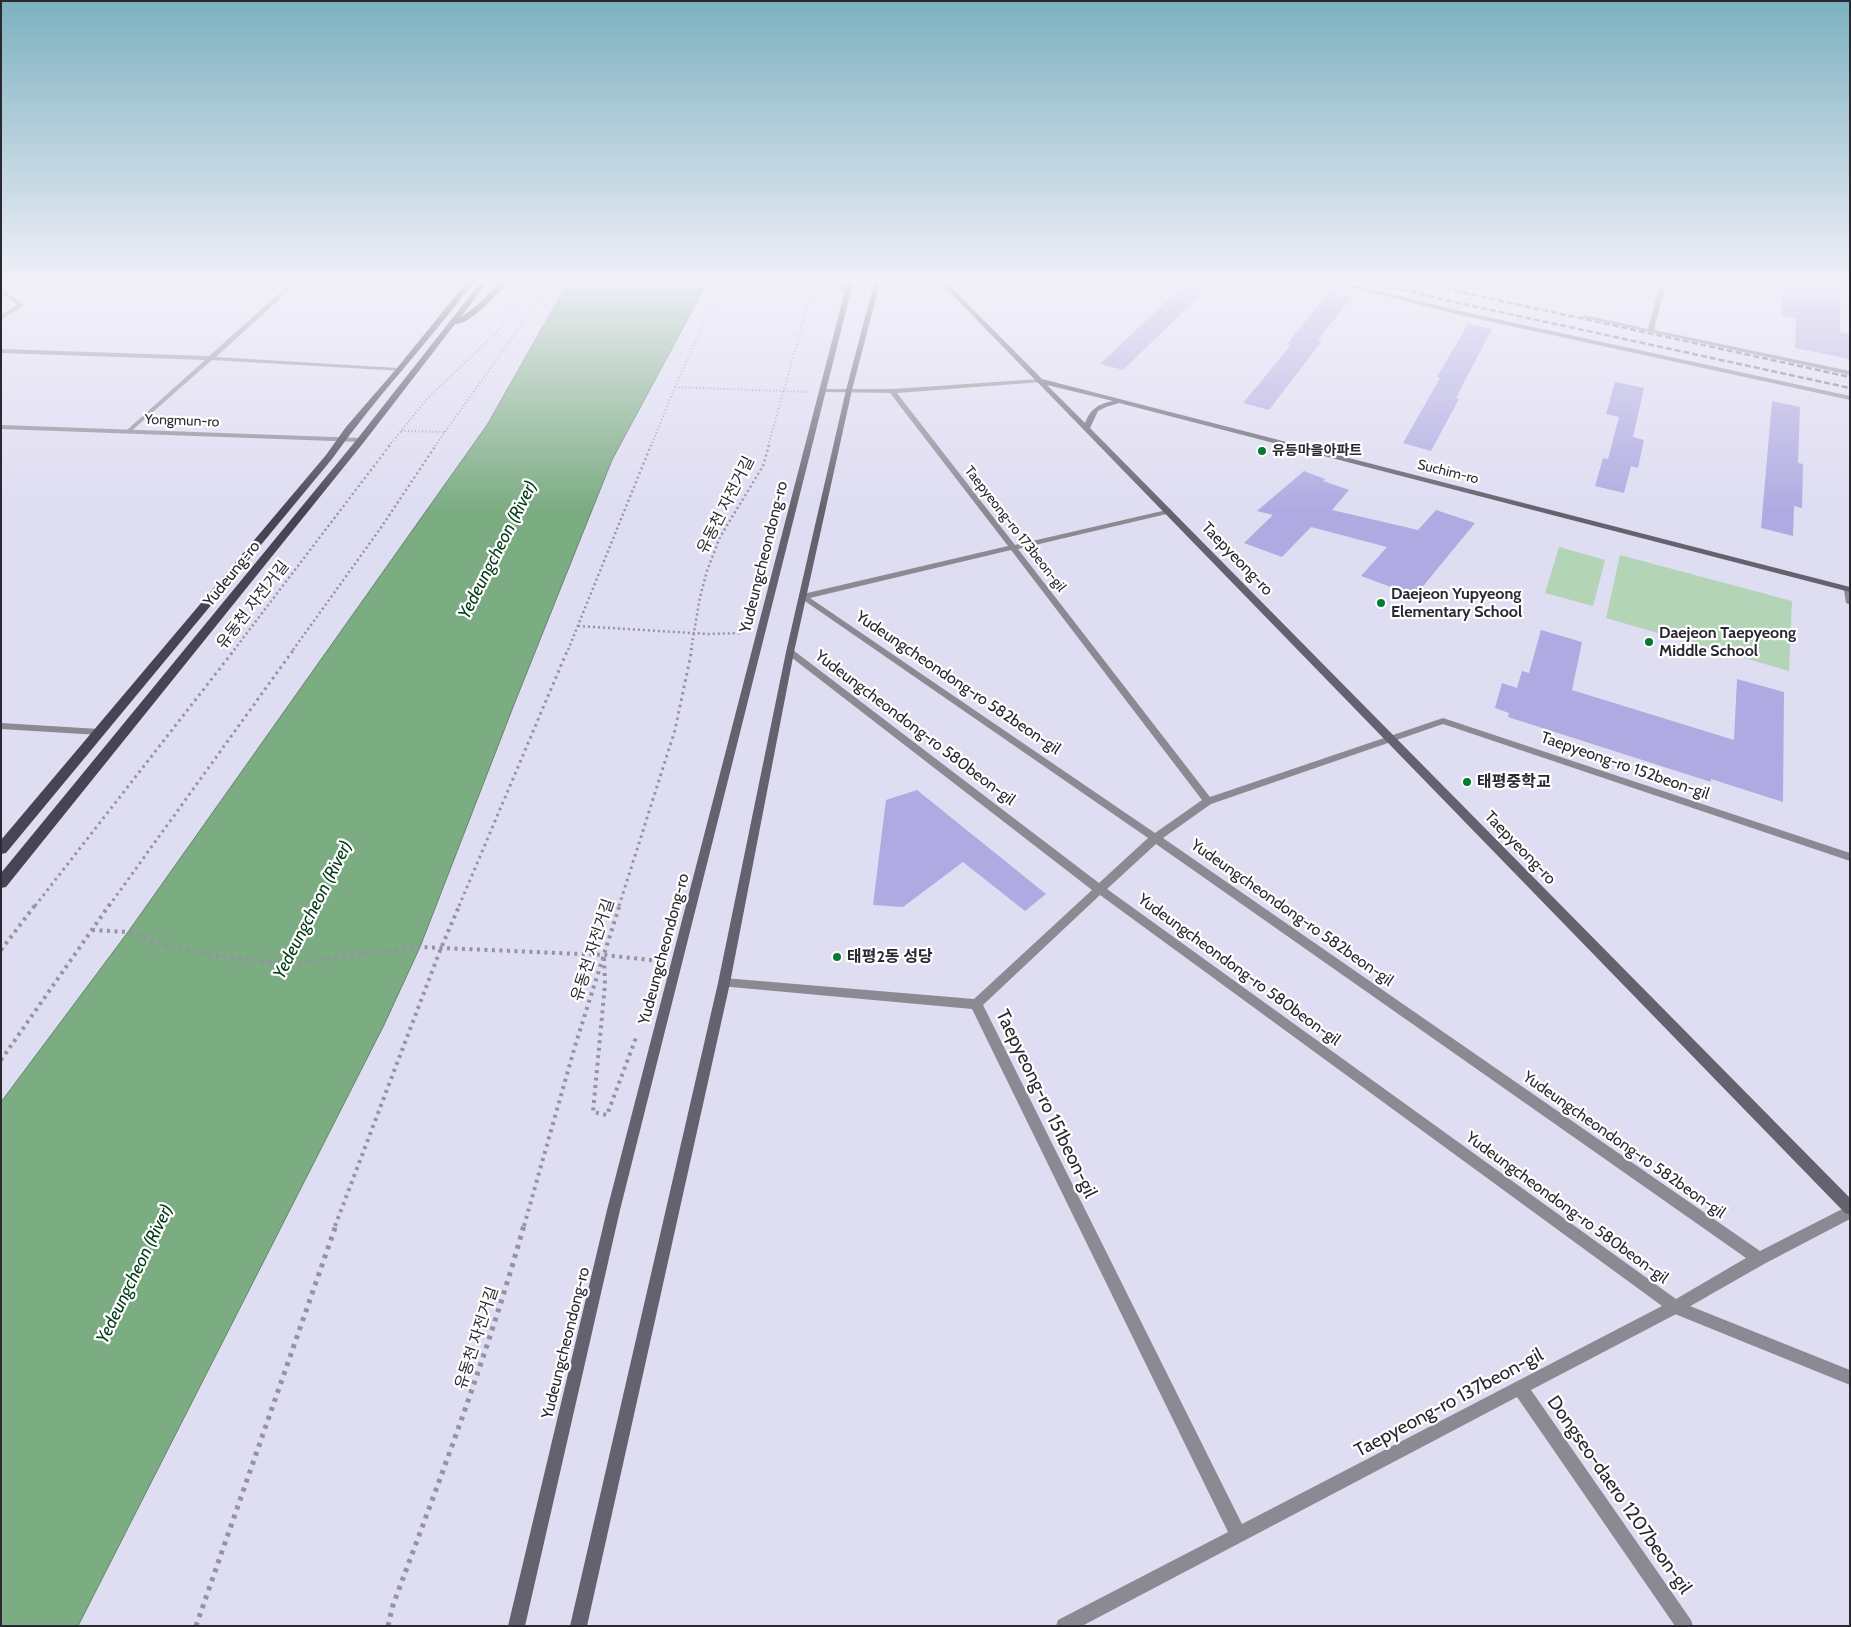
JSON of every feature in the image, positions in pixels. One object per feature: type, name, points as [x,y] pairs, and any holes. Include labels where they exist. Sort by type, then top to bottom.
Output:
[{"type":"main road","name":"Yudeung-ro","points":[[1,849],[330,457],[341,439],[409,359]]},
{"type":"main road","name":"Yudeung-ro","points":[[1,882],[425,359]]},
{"type":"main road","name":"Yudeungcheondong-ro","points":[[516,1626],[658,1034],[678,962],[831,359]]},
{"type":"main road","points":[[578,1626],[724,984],[790,652],[857,359]]},
{"type":"main road","name":"Taepyeong-ro","points":[[1018,359],[1850,1208]]},
{"type":"main road","name":"Suchim-ro","points":[[1040,381],[1849,590]]},
{"type":"main road","points":[[1086,428],[1092,413],[1104,404],[1122,402]]},
{"type":"street","points":[[128,431],[209,359]]},
{"type":"street","points":[[225,359],[400,370]]},
{"type":"street","points":[[1671,359],[1850,398]]},
{"type":"street","points":[[1785,359],[1850,373]]},
{"type":"street","points":[[823,390],[892,391],[1040,381]]},
{"type":"street","name":"Taepyeong-ro 173beon-gil","points":[[892,391],[1011,548],[1208,801]]},
{"type":"street","name":"Yongmun-ro","points":[[1,427],[361,440]]},
{"type":"street","points":[[804,597],[1168,511]]},
{"type":"street","points":[[1849,590],[1850,603]]},
{"type":"street","name":"Yudeungcheondong-ro 582beon-gil","points":[[804,597],[1155,838],[1759,1259]]},
{"type":"street","name":"Yudeungcheondong-ro 580beon-gil","points":[[790,652],[1098,888],[1675,1307],[1850,1378]]},
{"type":"street","name":"Taepyeong-ro 152beon-gil","points":[[1391,740],[1443,721],[1850,857]]},
{"type":"street","points":[[1,726],[99,732]]},
{"type":"street","name":"Taepyeong-ro 151beon-gil","points":[[1240,1536],[976,1004],[1098,888],[1155,838],[1208,801],[1391,740]]},
{"type":"street","points":[[724,984],[976,1004]]},
{"type":"street","name":"Taepyeong-ro 137beon-gil","points":[[1064,1626],[1240,1536],[1675,1307],[1759,1259],[1850,1212]]},
{"type":"street","name":"Dongseo-daero 1207beon-gil","points":[[1520,1388],[1684,1626]]},
{"type":"path","name":"유동천 자전거길","points":[[1,950],[280,591],[401,431],[426,400],[469,359]]},
{"type":"path","points":[[1,1060],[380,529],[445,432],[497,359]]},
{"type":"path","points":[[196,1626],[338,1218],[441,948],[578,626],[688,359]]},
{"type":"path","name":"유동천 자전거길","points":[[388,1626],[393,1605],[464,1417],[504,1298],[575,1046],[675,730],[695,632],[700,597],[707,571],[720,537],[754,485],[763,466],[792,359]]},
{"type":"path","points":[[676,386],[807,392]]},
{"type":"path","points":[[401,431],[445,432]]},
{"type":"path","points":[[578,626],[739,633]]},
{"type":"path","points":[[92,930],[128,932],[165,945],[203,954],[285,964],[420,947],[604,955],[678,962]]},
{"type":"path","points":[[604,955],[605,984],[593,1112],[606,1115],[640,1026]]},
{"type":"shaded area","points":[[1559,547],[1605,560],[1593,606],[1545,593]]},
{"type":"shaded area","points":[[1620,555],[1792,601],[1789,671],[1606,618]]},
{"type":"water","name":"Yedeungcheon (River)","points":[[525,359],[666,359],[612,460],[420,947],[384,1025],[78,1626],[1,1626],[1,1102],[128,932],[487,425]]},
{"type":"building","points":[[1105,359],[1134,359],[1123,370],[1100,364]]},
{"type":"building","points":[[1279,359],[1308,359],[1269,410],[1243,403]]},
{"type":"building","points":[[1448,359],[1476,359],[1456,398],[1459,399],[1431,451],[1403,443],[1440,378],[1437,377]]},
{"type":"building","points":[[1615,382],[1644,388],[1633,437],[1644,440],[1638,468],[1631,466],[1624,493],[1595,486],[1603,458],[1608,459],[1619,417],[1606,414]]},
{"type":"building","points":[[1772,401],[1800,407],[1798,463],[1803,464],[1802,508],[1794,506],[1793,536],[1761,528]]},
{"type":"building","points":[[1304,471],[1325,479],[1323,481],[1349,490],[1332,510],[1418,530],[1436,510],[1475,523],[1415,596],[1361,576],[1387,547],[1311,527],[1282,557],[1244,543],[1273,515],[1257,511]]},
{"type":"building","points":[[1541,630],[1582,642],[1572,690],[1734,740],[1737,679],[1784,692],[1783,802],[1711,779],[1711,782],[1508,717],[1509,713],[1495,708],[1502,683],[1517,688],[1522,671],[1529,673]]},
{"type":"building","points":[[917,790],[1046,894],[1025,911],[963,862],[903,907],[873,905],[886,800]]},
{"type":"railway","points":[[1716,359],[1850,388]]},
{"type":"railway","points":[[1767,359],[1850,377]]},
{"type":"place","name":"유등마을아파트","points":[[1262,451]]},
{"type":"place","name":"Daejeon Yupyeong Elementary School","points":[[1381,603]]},
{"type":"place","name":"Daejeon Taepyeong Middle School","points":[[1649,642]]},
{"type":"place","name":"태평중학교","points":[[1467,782]]},
{"type":"place","name":"태평2동 성당","points":[[837,957]]}]
